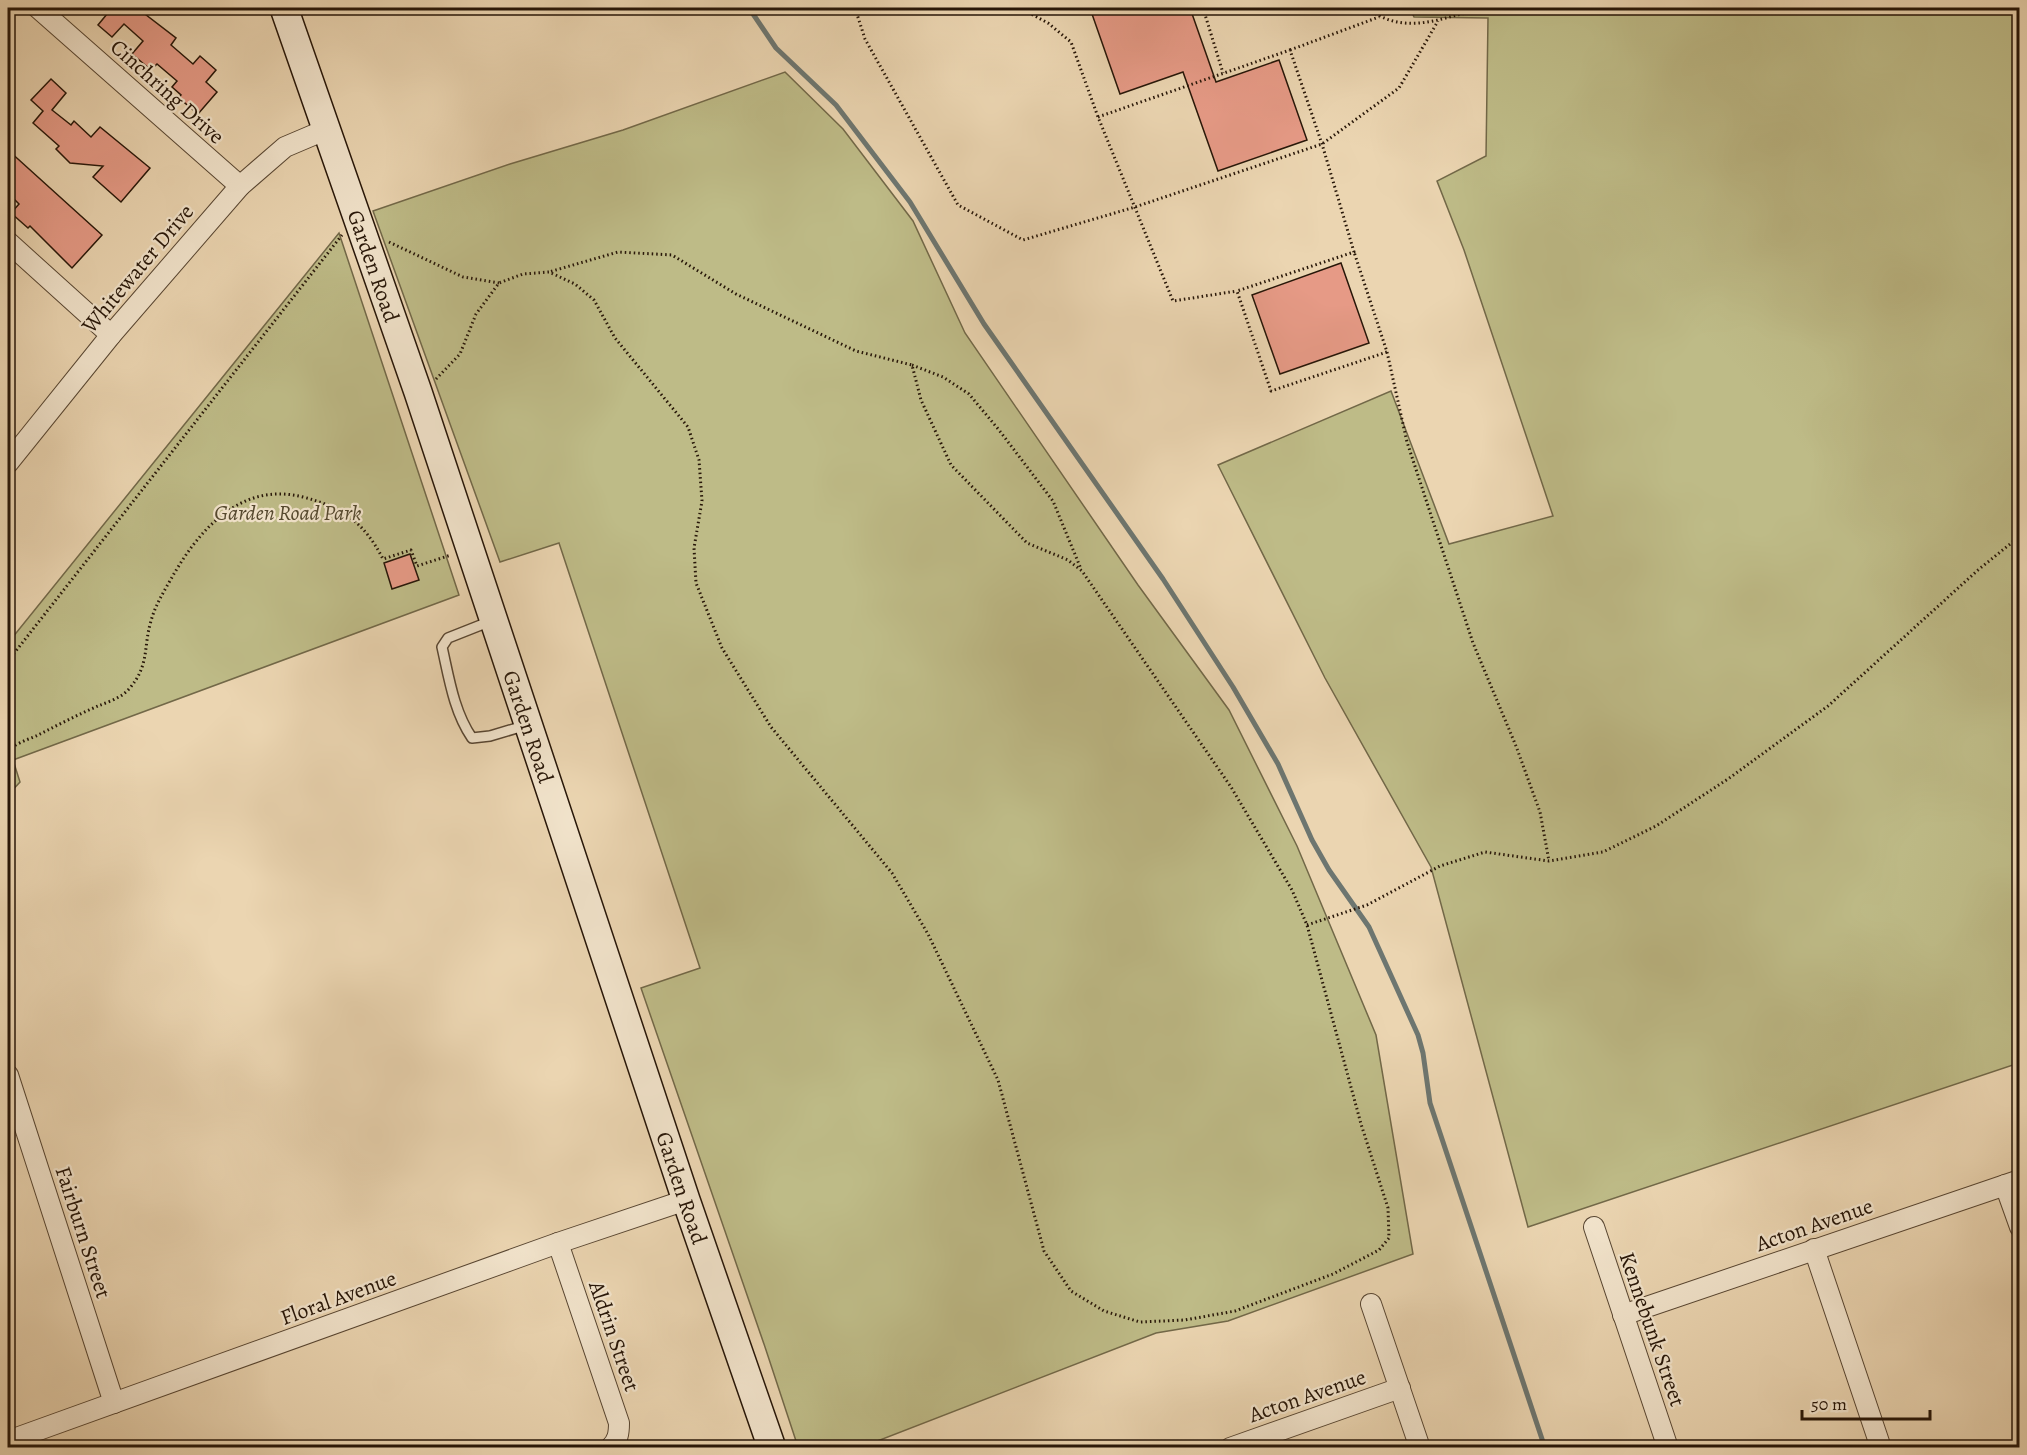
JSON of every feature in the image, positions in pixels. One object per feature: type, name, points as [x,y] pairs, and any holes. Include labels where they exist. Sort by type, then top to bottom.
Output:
[{"type":"street","name":"Cinchring Drive","points":[[38,8],[240,186]]},
{"type":"street","name":"Garden Road","points":[[284,8],[418,392],[686,1200],[772,1448]]},
{"type":"street","name":"Whitewater Drive","points":[[8,463],[111,335],[240,186],[285,147],[325,130]]},
{"type":"street","points":[[8,242],[111,335]]},
{"type":"street","name":"Fairburn Street","points":[[8,1075],[114,1402]]},
{"type":"street","points":[[2012,1183],[2019,1227]]},
{"type":"street","name":"Acton Avenue","points":[[1623,1315],[2012,1183]]},
{"type":"street","name":"Floral Avenue","points":[[8,1441],[558,1243],[686,1200]]},
{"type":"street","name":"Kennebunk Street","points":[[1593,1227],[1668,1448]]},
{"type":"street","name":"Aldrin Street","points":[[558,1243],[619,1423],[619,1434],[612,1446]]},
{"type":"street","points":[[1814,1249],[1881,1448]]},
{"type":"street","points":[[1371,1304],[1420,1448]]},
{"type":"street","name":"Acton Avenue","points":[[1230,1448],[1400,1388]]},
{"type":"lane","points":[[493,621],[448,638],[442,647],[454,698],[464,727],[472,738],[490,736],[528,724]]},
{"type":"path","points":[[855,8],[866,39],[958,205],[1023,240],[1135,207],[1322,144],[1399,88],[1438,21]]},
{"type":"path","points":[[1020,8],[1048,23],[1071,42],[1098,117],[1173,301],[1237,291],[1354,252]]},
{"type":"path","points":[[1203,8],[1223,73]]},
{"type":"path","points":[[1368,8],[1379,17],[1413,25],[1438,21],[1480,8]]},
{"type":"path","points":[[1098,117],[1379,17]]},
{"type":"path","points":[[1290,50],[1387,352],[1407,442],[1473,643],[1516,746],[1540,812],[1549,861]]},
{"type":"path","points":[[8,661],[358,223],[463,277],[499,283],[523,274],[549,272],[618,252],[672,255],[736,294],[856,351],[912,365],[943,377],[969,393],[1053,501],[1082,571],[1231,787],[1292,890],[1307,925],[1361,1124],[1388,1208],[1389,1238],[1379,1250],[1333,1274],[1235,1311],[1185,1320],[1140,1322],[1104,1311],[1071,1290],[1044,1251],[998,1080],[928,934],[892,873],[771,727],[722,648],[696,583],[694,548],[702,501],[699,460],[688,427],[615,338],[594,300],[575,284],[549,272]]},
{"type":"path","points":[[418,392],[438,377],[460,354],[476,314],[499,283]]},
{"type":"path","points":[[1237,291],[1271,391],[1387,352]]},
{"type":"path","points":[[912,365],[921,400],[951,465],[1027,543],[1068,560],[1082,571]]},
{"type":"path","points":[[8,751],[74,717],[122,696],[129,689],[146,660],[148,632],[154,611],[187,550],[213,522],[237,505],[274,494],[295,495],[327,505],[354,519],[368,534],[383,559],[411,550],[417,566],[470,549]]},
{"type":"path","points":[[1307,925],[1367,905],[1440,866],[1485,852],[1549,861],[1603,852],[1656,826],[1728,778],[1828,706],[1978,570],[2019,536]]},
{"type":"green space","points":[[1410,8],[2019,8],[2019,1063],[1528,1227],[1431,867],[1325,678],[1218,465],[1391,391],[1449,544],[1553,516],[1464,250],[1437,181],[1486,156],[1488,18],[1414,17]]},
{"type":"green space","points":[[785,72],[843,129],[913,221],[965,333],[1138,585],[1229,710],[1297,846],[1376,1035],[1413,1254],[1228,1321],[1156,1333],[862,1447],[798,1447],[641,988],[700,968],[559,543],[500,562],[373,211],[510,164],[623,130]]},
{"type":"green space","name":"Garden Road Park","points":[[339,233],[459,595],[13,760],[20,782],[8,795],[8,643]]},
{"type":"building","points":[[112,8],[137,8],[176,38],[171,45],[193,64],[200,56],[216,70],[206,82],[217,92],[198,114],[179,98],[181,95],[172,87],[177,81],[157,64],[151,70],[132,54],[143,41],[124,24],[112,37],[98,25]]},
{"type":"building","points":[[1111,8],[1190,8],[1216,82],[1279,60],[1307,140],[1218,171],[1183,72],[1120,94],[1092,14]]},
{"type":"building","points":[[51,79],[66,93],[52,110],[71,125],[74,121],[91,137],[100,127],[150,168],[121,202],[93,177],[103,166],[70,163],[56,149],[59,146],[33,123],[43,111],[31,100]]},
{"type":"building","points":[[8,150],[102,235],[72,268],[30,226],[28,228],[11,213],[19,204],[8,193]]},
{"type":"building","points":[[1341,263],[1369,343],[1280,374],[1252,295]]},
{"type":"building","points":[[410,554],[419,580],[392,589],[384,563]]},
{"type":"waterway","points":[[749,8],[776,48],[836,105],[910,202],[984,324],[1163,579],[1233,687],[1278,764],[1312,840],[1329,870],[1369,927],[1418,1035],[1430,1103],[1545,1448]]}]
